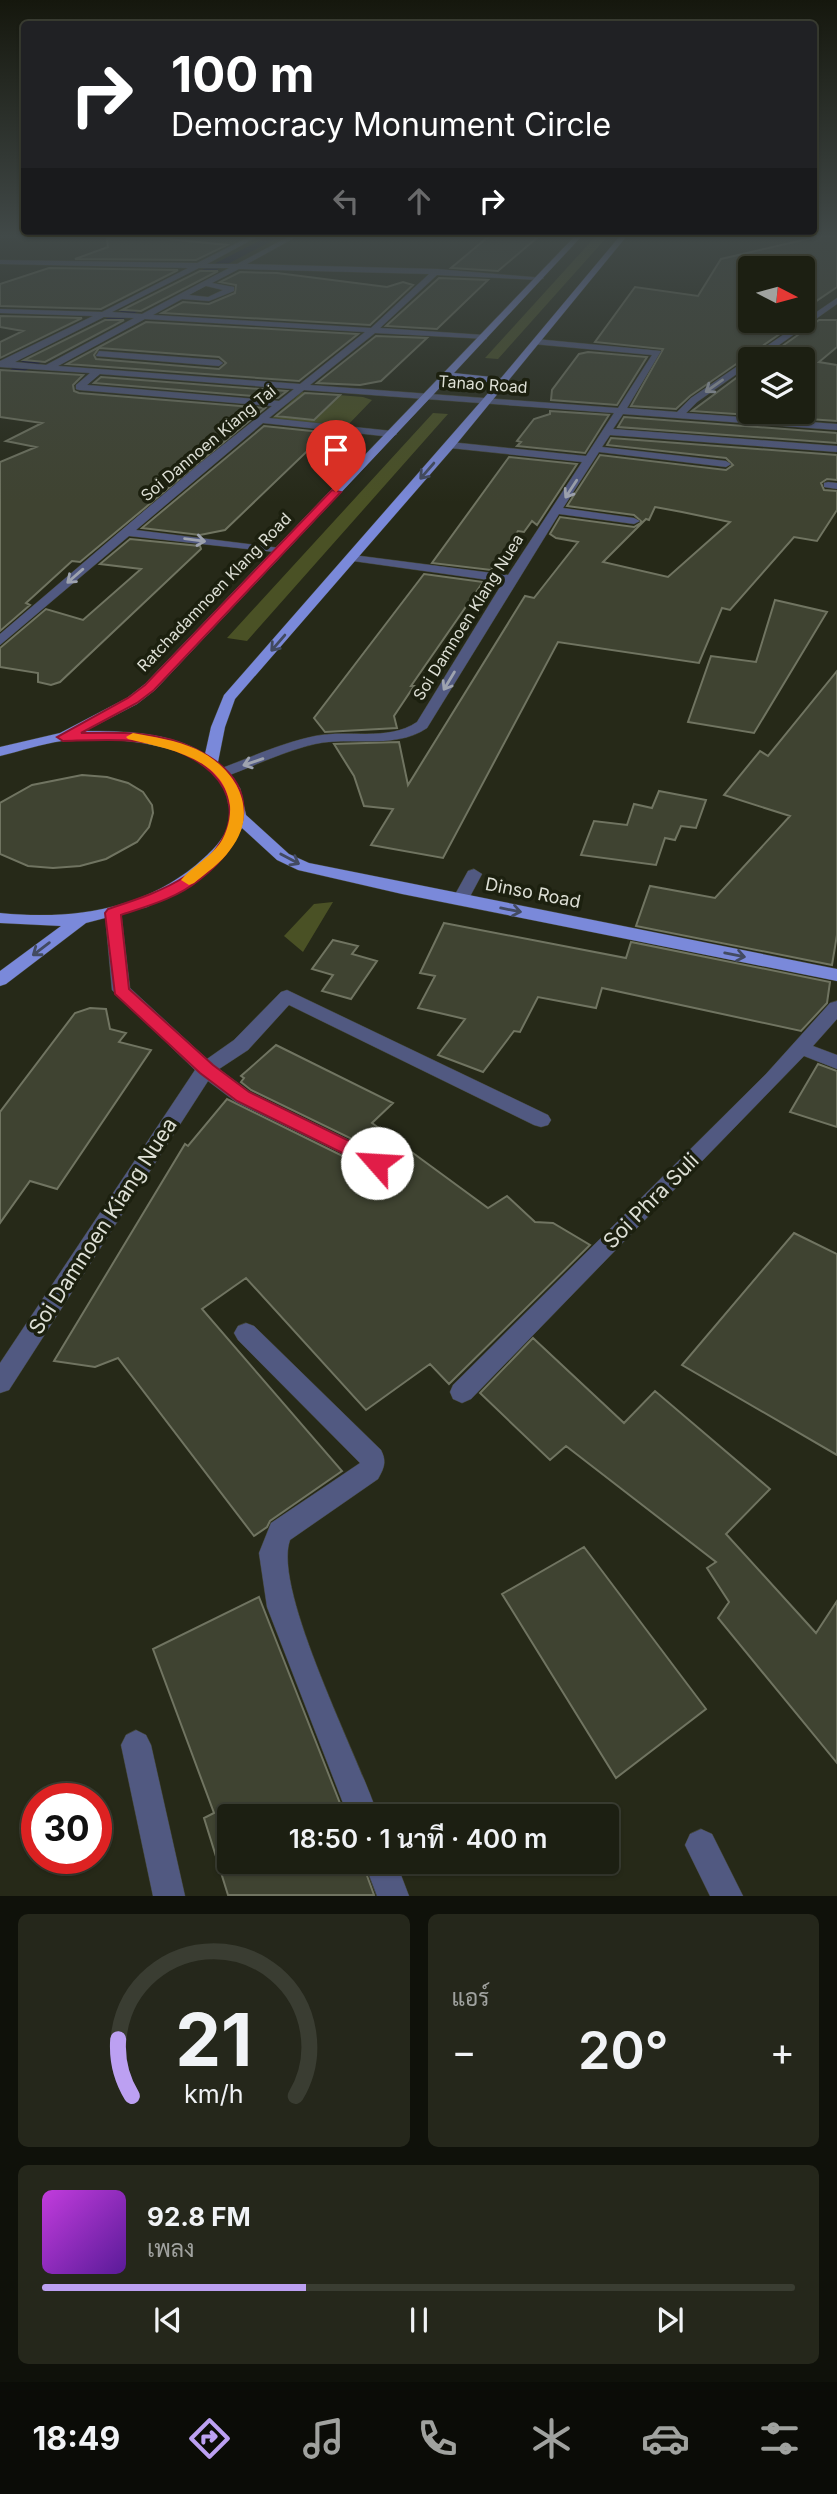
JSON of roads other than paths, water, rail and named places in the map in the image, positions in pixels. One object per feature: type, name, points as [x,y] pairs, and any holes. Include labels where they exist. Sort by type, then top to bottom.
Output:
[{"type":"main road","name":"Ratchadamnoen Klang Road","points":[[63,737],[132,701],[150,687],[495,325]]},
{"type":"main road","points":[[216,768],[218,727],[229,698],[450,445],[550,325]]},
{"type":"main road","points":[[448,375],[504,381]]},
{"type":"main road","points":[[0,752],[27,743],[63,737],[131,736],[170,744],[216,768],[235,794],[238,816],[225,848],[193,878],[155,899],[113,913],[81,919],[26,922],[0,918]]},
{"type":"main road","name":"Dinso Road","points":[[238,816],[283,857],[304,867],[837,975]]},
{"type":"main road","points":[[0,980],[81,919]]},
{"type":"street","points":[[5,365],[85,325]]},
{"type":"street","points":[[47,368],[128,325]]},
{"type":"street","points":[[282,325],[484,337]]},
{"type":"street","name":"Soi Dannoen Kiang Tai","points":[[0,641],[260,420],[378,325]]},
{"type":"street","points":[[770,347],[801,325]]},
{"type":"street","name":"Soi Damnoen Klang Nuea","points":[[216,768],[324,738],[415,732],[658,354],[536,342]]},
{"type":"street","points":[[99,354],[219,363],[184,395]]},
{"type":"street","points":[[123,356],[79,387],[280,404]]},
{"type":"street","name":"Tanao Road","points":[[5,365],[738,420]]},
{"type":"street","points":[[679,415],[694,400],[738,370]]},
{"type":"street","points":[[260,420],[392,434]]},
{"type":"street","points":[[766,444],[768,424]]},
{"type":"street","name":"Tanao Road","points":[[796,424],[837,427]]},
{"type":"street","points":[[609,432],[766,444],[815,452],[837,449]]},
{"type":"street","points":[[450,445],[726,464]]},
{"type":"street","points":[[557,510],[634,522]]},
{"type":"street","points":[[127,532],[280,551]]},
{"type":"street","points":[[352,558],[511,579]]},
{"type":"street","points":[[460,900],[474,874]]},
{"type":"street","points":[[113,913],[121,990],[206,1069],[243,1097],[377,1163]]},
{"type":"street","points":[[206,1069],[241,1045],[287,996],[541,1120]]},
{"type":"street","name":"Soi Phra Suli","points":[[462,1392],[801,1048],[837,1007]]},
{"type":"street","points":[[801,1048],[837,1062]]},
{"type":"street","name":"Soi Damnoen Kiang Nuea","points":[[0,1383],[206,1069]]},
{"type":"street","points":[[246,1333],[372,1458],[373,1464],[369,1471],[280,1532],[272,1553],[281,1607],[358,1804]]},
{"type":"street","points":[[136,1745],[169,1895]]},
{"type":"street","points":[[701,1845],[727,1895]]},
{"type":"street","points":[[385,1874],[393,1895]]}]
